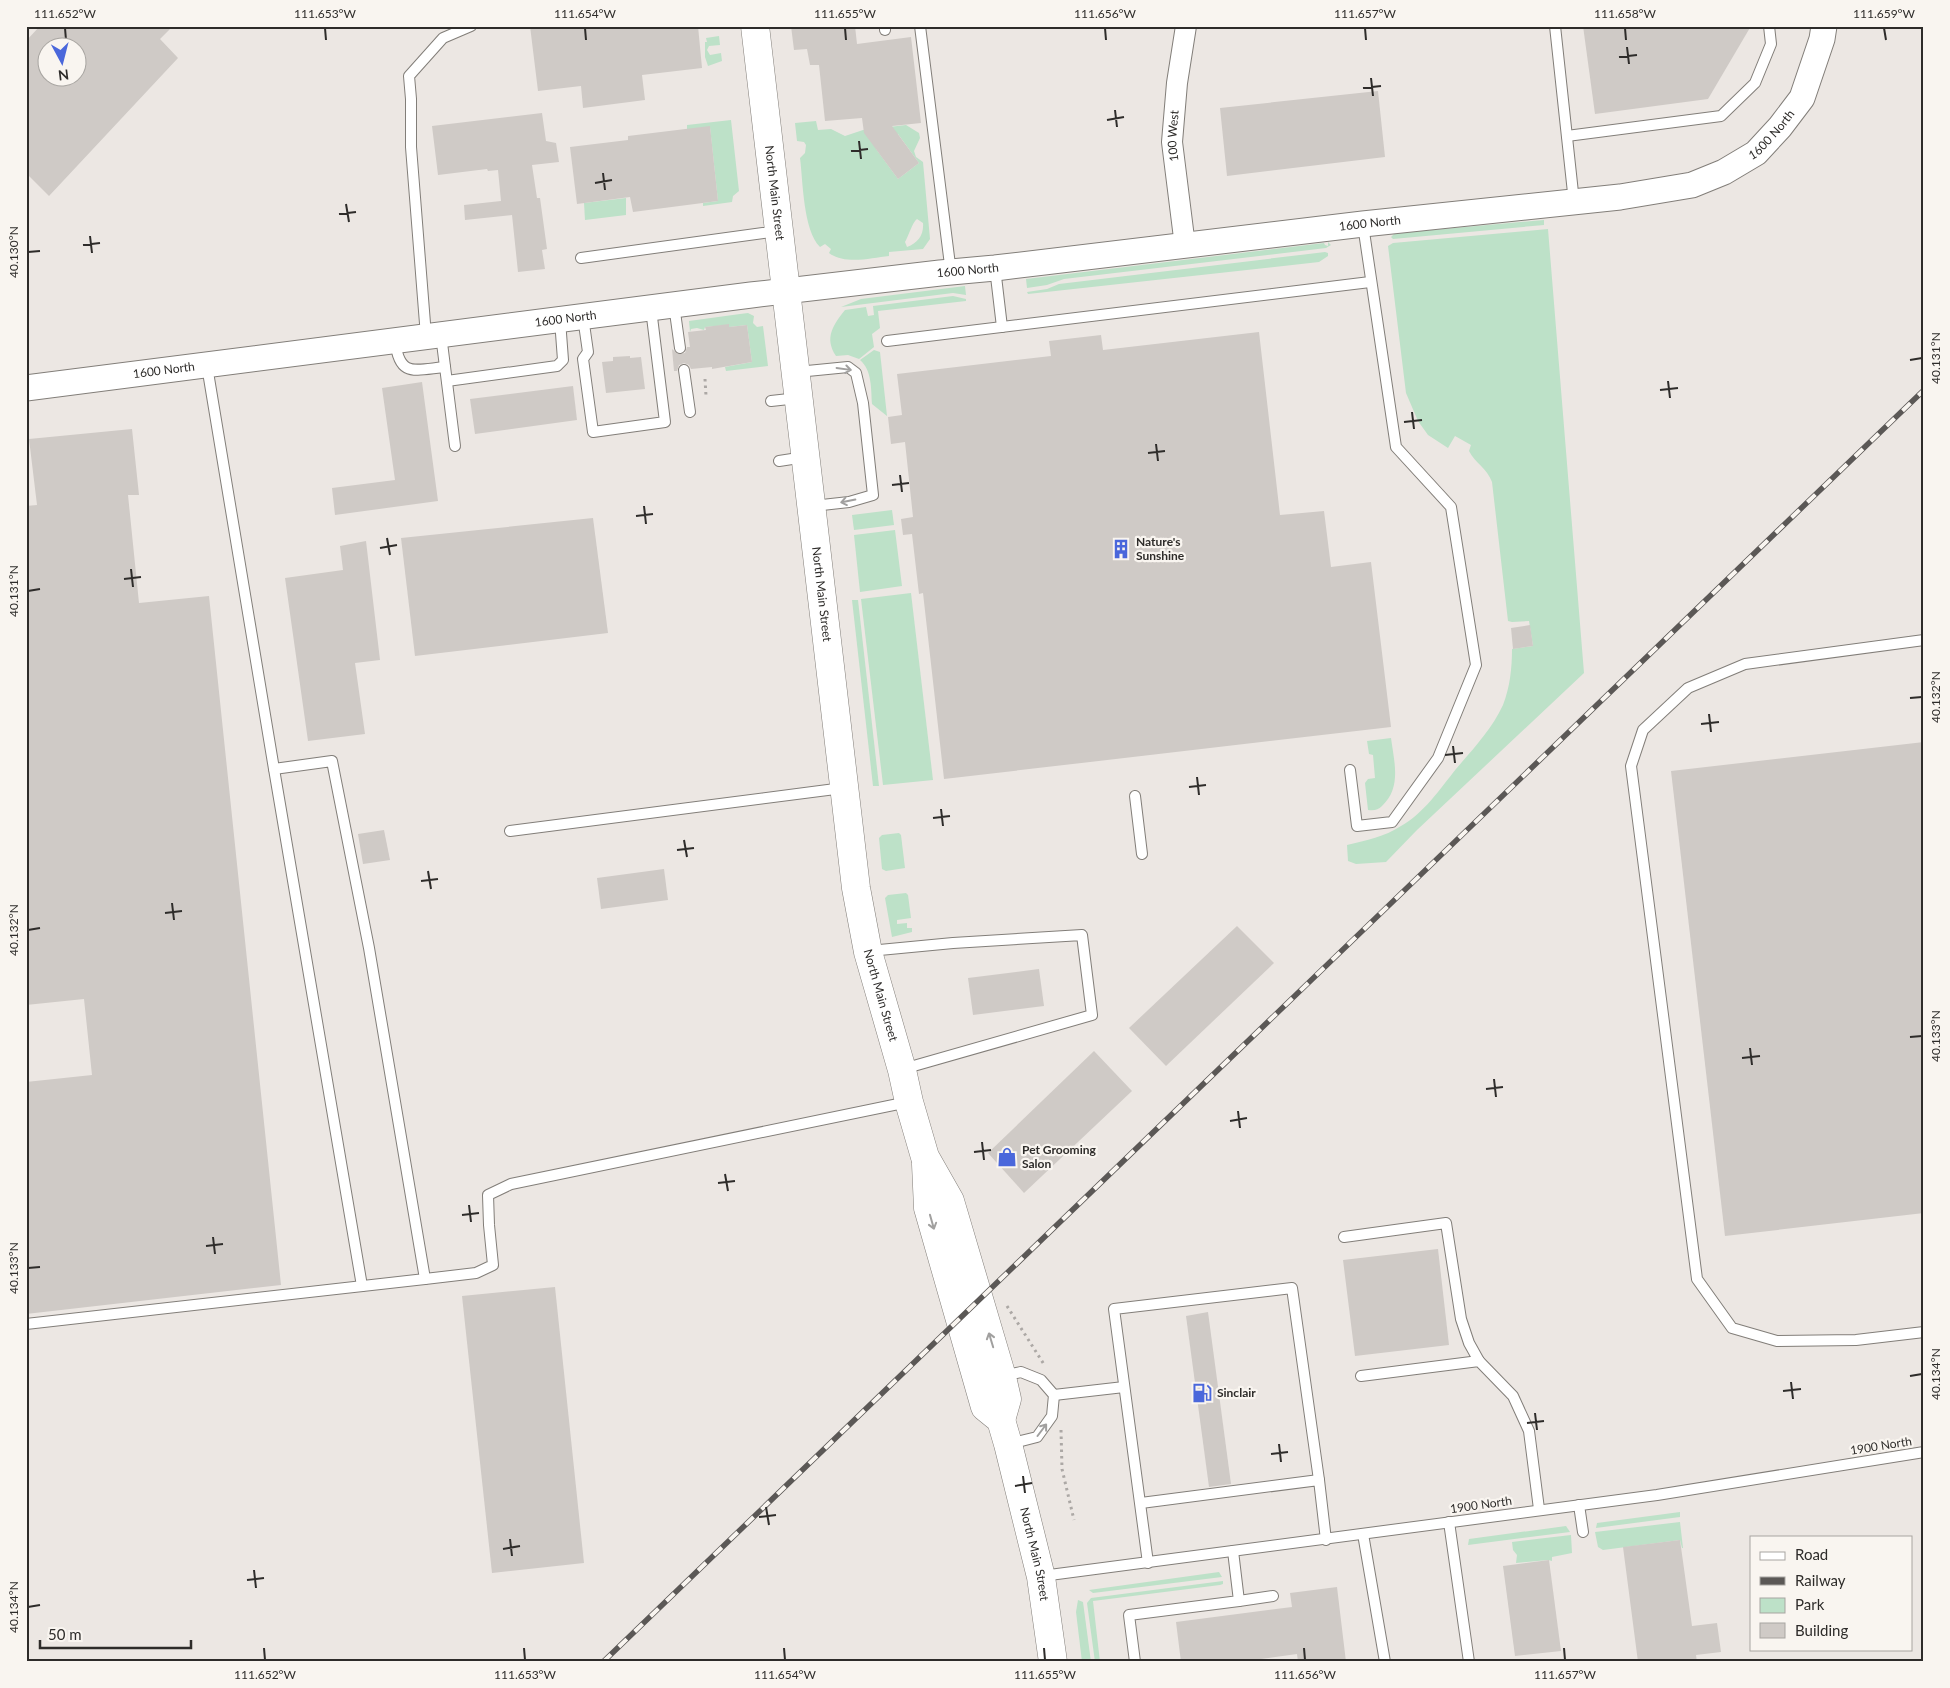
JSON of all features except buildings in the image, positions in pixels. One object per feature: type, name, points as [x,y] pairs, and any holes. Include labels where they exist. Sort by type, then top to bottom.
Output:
[{"type":"main road","name":"North Main Street","points":[[755,26],[856,888],[868,952],[925,1157],[928,1208],[985,1407],[1004,1432]]},
{"type":"main road","name":"North Main Street","points":[[925,1157],[950,1201],[1002,1377],[1007,1399],[1004,1432],[1041,1577],[1053,1662]]},
{"type":"street","name":"100 West","points":[[1185,246],[1172,142],[1177,82],[1186,26]]},
{"type":"street","name":"1600 North","points":[[26,388],[786,291],[1363,224],[1620,197],[1692,185],[1724,172],[1756,153],[1780,128],[1802,98],[1822,39],[1824,26]]},
{"type":"lane","points":[[455,446],[445,367],[434,335],[411,146],[412,99],[409,76],[443,38],[471,26]]},
{"type":"lane","points":[[920,26],[951,273]]},
{"type":"lane","points":[[1555,26],[1574,202]]},
{"type":"lane","points":[[1567,136],[1721,116],[1755,83],[1771,44],[1769,26]]},
{"type":"lane","points":[[1350,770],[1357,826],[1392,822],[1438,758],[1476,665],[1451,507],[1396,447],[1370,282],[1363,224]]},
{"type":"lane","points":[[581,258],[779,230]]},
{"type":"lane","points":[[995,268],[1002,327]]},
{"type":"lane","points":[[887,341],[1370,282]]},
{"type":"lane","points":[[572,318],[588,352],[583,359],[593,432],[665,422],[663,306]]},
{"type":"lane","points":[[663,306],[680,348]]},
{"type":"lane","points":[[447,380],[557,366],[563,360],[572,318]]},
{"type":"lane","points":[[395,340],[397,358],[404,367],[412,370],[445,367]]},
{"type":"lane","points":[[207,366],[362,1286]]},
{"type":"lane","points":[[772,401],[797,385],[848,368],[856,373],[863,403],[873,494],[849,502],[812,506]]},
{"type":"lane","points":[[684,370],[690,412]]},
{"type":"lane","points":[[779,461],[805,457]]},
{"type":"lane","points":[[1924,640],[1745,664],[1688,688],[1643,730],[1631,766],[1697,1279],[1732,1328],[1777,1341],[1856,1340],[1924,1332]]},
{"type":"lane","points":[[274,768],[332,762],[369,948],[425,1279]]},
{"type":"lane","points":[[510,831],[844,788]]},
{"type":"lane","points":[[1135,796],[1142,854]]},
{"type":"lane","points":[[868,952],[953,942],[1082,935],[1092,1015],[902,1070]]},
{"type":"lane","points":[[26,1324],[476,1273],[492,1265],[488,1195],[511,1184],[909,1102]]},
{"type":"lane","points":[[1344,1237],[1446,1223],[1461,1319],[1470,1344],[1480,1361],[1513,1396],[1529,1431],[1539,1509]]},
{"type":"lane","points":[[1148,1563],[1114,1309],[1292,1288],[1326,1540]]},
{"type":"lane","points":[[1361,1376],[1480,1361]]},
{"type":"lane","points":[[1002,1377],[1021,1372],[1041,1380],[1054,1396],[1052,1416],[1037,1437],[1004,1432]]},
{"type":"lane","points":[[1054,1396],[1124,1387]]},
{"type":"lane","name":"1900 North","points":[[1041,1577],[1580,1505],[1924,1452]]},
{"type":"lane","points":[[1141,1503],[1319,1480]]},
{"type":"lane","points":[[1580,1505],[1583,1532]]},
{"type":"lane","points":[[1449,1522],[1469,1662]]},
{"type":"lane","points":[[1363,1534],[1386,1662]]},
{"type":"lane","points":[[1233,1551],[1239,1601]]},
{"type":"lane","points":[[1135,1662],[1129,1615],[1273,1596]]},
{"type":"path","points":[[705,379],[706,396]]},
{"type":"green space","points":[[719,36],[720,45],[709,46],[707,50],[710,55],[721,53],[722,61],[708,66],[705,57],[706,38]]},
{"type":"green space","points":[[731,120],[739,191],[733,196],[732,202],[703,206],[703,203],[718,201],[710,127],[687,130],[687,125]]},
{"type":"green space","points":[[816,121],[818,130],[831,129],[845,136],[863,130],[906,125],[919,133],[920,138],[914,151],[916,157],[923,162],[930,239],[923,249],[889,252],[889,256],[850,260],[835,257],[829,253],[831,249],[825,244],[820,247],[814,239],[807,217],[800,158],[805,153],[806,145],[804,142],[797,141],[795,123]],"holes":[[[898,134],[919,163],[898,179],[876,149]],[[917,219],[923,223],[921,235],[917,241],[907,247],[905,242]]]},
{"type":"green space","points":[[626,198],[626,215],[585,220],[584,203]]},
{"type":"green space","points":[[1544,220],[1544,225],[1393,239],[1391,237],[1394,234],[1421,231]]},
{"type":"green space","points":[[1548,229],[1584,673],[1417,830],[1386,862],[1356,864],[1348,861],[1347,845],[1388,833],[1409,821],[1424,808],[1482,739],[1503,705],[1509,684],[1512,649],[1533,646],[1529,621],[1508,621],[1490,477],[1469,451],[1471,445],[1455,436],[1448,448],[1428,435],[1418,421],[1406,393],[1388,246],[1393,243]]},
{"type":"green space","points":[[1328,242],[1331,245],[1326,248],[1064,279],[1047,285],[1027,288],[1026,279],[1324,243],[1328,246]]},
{"type":"green space","points":[[1328,253],[1328,256],[1319,262],[1028,294],[1027,292],[1047,289],[1059,284]]},
{"type":"green space","points":[[965,286],[966,295],[953,293],[841,307],[861,299]]},
{"type":"green space","points":[[953,296],[966,299],[966,301],[878,311],[880,328],[872,334],[874,347],[859,359],[848,355],[836,356],[832,349],[830,337],[834,326],[845,310],[866,307],[868,316],[874,315],[873,306]]},
{"type":"green space","points":[[748,313],[754,316],[753,323],[757,327],[763,326],[768,366],[726,371],[725,367],[752,362],[747,325],[705,327],[704,330],[691,329],[690,332],[689,321]]},
{"type":"green space","points":[[874,350],[880,352],[887,416],[872,404],[869,374],[860,360]]},
{"type":"green space","points":[[892,510],[894,525],[854,530],[852,515]]},
{"type":"green space","points":[[895,530],[902,586],[860,592],[854,535]]},
{"type":"green space","points":[[911,593],[933,780],[883,785],[861,599]]},
{"type":"green space","points":[[852,600],[858,600],[879,786],[873,786]]},
{"type":"green space","points":[[1391,738],[1395,765],[1392,791],[1388,799],[1380,807],[1376,810],[1368,810],[1365,783],[1368,779],[1375,778],[1373,755],[1369,754],[1367,741]]},
{"type":"green space","points":[[899,833],[901,835],[905,868],[886,871],[882,869],[879,838],[882,835]]},
{"type":"green space","points":[[906,893],[908,895],[911,918],[897,920],[897,924],[907,923],[907,928],[912,928],[912,932],[892,937],[885,898],[888,895]]},
{"type":"green space","points":[[1680,1512],[1680,1517],[1596,1528],[1597,1523]]},
{"type":"green space","points":[[1680,1522],[1683,1548],[1680,1540],[1603,1550],[1598,1547],[1595,1532]]},
{"type":"green space","points":[[1566,1526],[1570,1532],[1468,1545],[1469,1539]]},
{"type":"green space","points":[[1571,1535],[1572,1553],[1552,1557],[1552,1561],[1516,1563],[1517,1555],[1513,1550],[1512,1542]]},
{"type":"green space","points":[[1219,1572],[1222,1577],[1093,1593],[1089,1590]]},
{"type":"green space","points":[[1223,1581],[1223,1584],[1220,1585],[1093,1601],[1100,1662],[1095,1662],[1087,1603],[1091,1598]]},
{"type":"green space","points":[[1078,1600],[1083,1602],[1091,1662],[1082,1662],[1076,1612]]},
{"type":"railway","points":[[603,1662],[1924,390]]},
{"type":"place","name":"Nature's Sunshine","points":[[1121,549]]},
{"type":"place","name":"Pet Grooming Salon","points":[[1007,1157]]},
{"type":"place","name":"Sinclair","points":[[1202,1393]]}]
